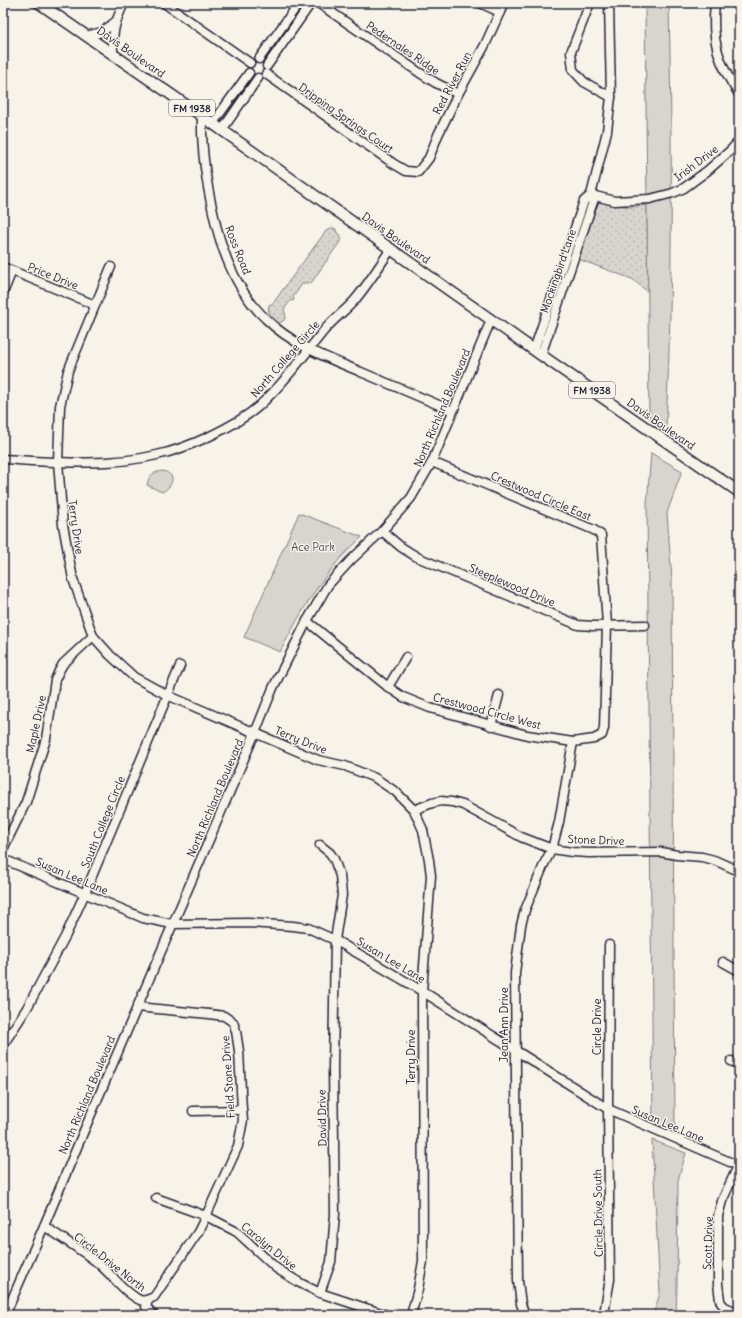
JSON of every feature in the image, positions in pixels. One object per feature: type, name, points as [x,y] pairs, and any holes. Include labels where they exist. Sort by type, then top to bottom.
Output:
[{"type":"main road","name":"Davis Boulevard","points":[[39,3],[213,123],[538,353],[739,492]]},
{"type":"street","points":[[113,54],[112,39],[115,22],[124,3]]},
{"type":"street","points":[[164,3],[250,63]]},
{"type":"street","points":[[213,123],[249,73],[248,69],[250,63],[259,59],[300,3]]},
{"type":"street","name":"Pedernales Ridge","points":[[300,3],[305,6],[314,4],[420,73],[458,94]]},
{"type":"street","points":[[480,3],[500,12]]},
{"type":"street","name":"Red River Run","points":[[418,172],[428,158],[458,94],[485,45],[504,3]]},
{"type":"street","points":[[590,3],[571,52],[573,70],[584,82],[611,97]]},
{"type":"street","name":"Mockingbird Lane","points":[[538,353],[594,199],[591,196],[607,131],[611,97],[609,3]]},
{"type":"street","points":[[714,3],[716,50],[726,74],[739,94]]},
{"type":"street","points":[[222,130],[314,4]]},
{"type":"street","points":[[86,36],[102,32],[115,22]]},
{"type":"street","points":[[259,59],[264,62],[263,73]]},
{"type":"street","points":[[249,73],[252,76],[263,73]]},
{"type":"street","name":"Dripping Springs Court","points":[[263,73],[394,164],[406,171],[418,172]]},
{"type":"street","name":"Ross Road","points":[[202,116],[206,176],[218,237],[235,276],[252,303],[265,319],[285,334],[310,349],[453,411]]},
{"type":"street","name":"Irish Drive","points":[[591,196],[614,200],[634,200],[658,198],[673,193],[684,188],[707,171],[739,141]]},
{"type":"street","name":"North College Circle","points":[[3,459],[58,462],[124,461],[156,456],[177,450],[225,429],[258,406],[273,392],[310,349],[323,331],[356,300],[391,249]]},
{"type":"street","name":"Price Drive","points":[[3,267],[95,305]]},
{"type":"street","name":"Terry Drive","points":[[111,267],[68,371],[62,398],[58,462],[63,525],[67,548],[73,578],[92,636],[134,677],[167,695],[318,760],[345,766],[375,778],[396,792],[414,810],[423,830],[431,876],[422,991],[423,1261],[411,1315]]},
{"type":"street","points":[[3,293],[12,271]]},
{"type":"street","name":"North Richland Boulevard","points":[[5,1313],[44,1226],[273,688],[307,621],[328,585],[351,560],[382,531],[411,498],[432,462],[491,320]]},
{"type":"street","name":"Crestwood Circle East","points":[[432,462],[594,530],[601,535],[606,626]]},
{"type":"street","name":"Steeplewood Drive","points":[[382,531],[401,547],[417,557],[578,625],[606,626],[645,624]]},
{"type":"street","name":"Crestwood Circle West","points":[[307,621],[388,687],[403,697],[430,708],[527,736],[573,742],[594,739],[602,735],[604,728],[606,626]]},
{"type":"street","name":"Maple Drive","points":[[3,849],[26,802],[46,739],[55,680],[63,664],[92,636]]},
{"type":"street","points":[[388,687],[406,657]]},
{"type":"street","name":"South College Circle","points":[[3,1045],[27,1008],[53,961],[85,893],[180,666]]},
{"type":"street","points":[[491,726],[499,695]]},
{"type":"street","name":"Jean Ann Drive","points":[[525,1315],[521,1304],[518,1281],[515,974],[521,925],[525,910],[552,849],[559,822],[573,742]]},
{"type":"street","name":"Stone Drive","points":[[414,810],[441,801],[452,802],[463,805],[521,836],[552,849],[588,853],[661,852],[702,857],[714,860],[739,871]]},
{"type":"street","name":"David Drive","points":[[320,845],[330,853],[334,859],[340,876],[342,895],[335,940],[333,1069],[335,1214],[331,1262],[320,1293]]},
{"type":"street","name":"Susan Lee Lane","points":[[3,859],[143,918],[172,924],[248,923],[308,928],[335,940],[422,991],[515,1052],[608,1109],[738,1166]]},
{"type":"street","name":"Circle Drive","points":[[608,1109],[609,945]]},
{"type":"street","points":[[723,962],[739,971]]},
{"type":"street","name":"Field Stone Drive","points":[[137,1007],[224,1016],[233,1022],[239,1051],[242,1110],[244,1120],[238,1146],[198,1232],[154,1297],[148,1300]]},
{"type":"street","name":"Circle Drive South","points":[[603,1315],[610,1279],[608,1109]]},
{"type":"street","points":[[193,1111],[242,1110]]},
{"type":"street","name":"Scott Drive","points":[[738,1166],[722,1201],[718,1216],[718,1284],[721,1303],[725,1308],[739,1313]]},
{"type":"street","name":"Carolyn Drive","points":[[156,1198],[206,1216],[238,1232],[276,1268],[300,1283],[320,1293],[387,1315]]},
{"type":"street","name":"Circle Drive North","points":[[44,1226],[97,1262],[131,1295],[139,1300],[148,1300],[146,1307],[154,1315]]},
{"type":"green space","points":[[645,3],[669,3],[671,216],[670,322],[666,428],[649,416]]},
{"type":"green space","points":[[600,202],[631,207],[647,205],[648,292],[632,279],[578,259],[595,207]]},
{"type":"green space","points":[[332,228],[336,229],[336,232],[341,235],[339,238],[342,239],[311,283],[303,283],[293,297],[293,301],[291,300],[284,309],[286,317],[279,323],[270,313],[268,308],[269,305],[273,303],[326,231]]},
{"type":"green space","points":[[651,453],[682,471],[667,513],[672,581],[675,1133],[653,1123],[647,504]]},
{"type":"green space","points":[[163,471],[171,475],[172,478],[171,484],[166,490],[162,492],[147,485],[152,475]]},
{"type":"green space","name":"Ace Park","points":[[299,513],[362,537],[340,558],[311,597],[280,652],[244,637]]},
{"type":"green space","points":[[652,1140],[686,1153],[678,1180],[676,1315],[653,1315],[660,1293]]}]
